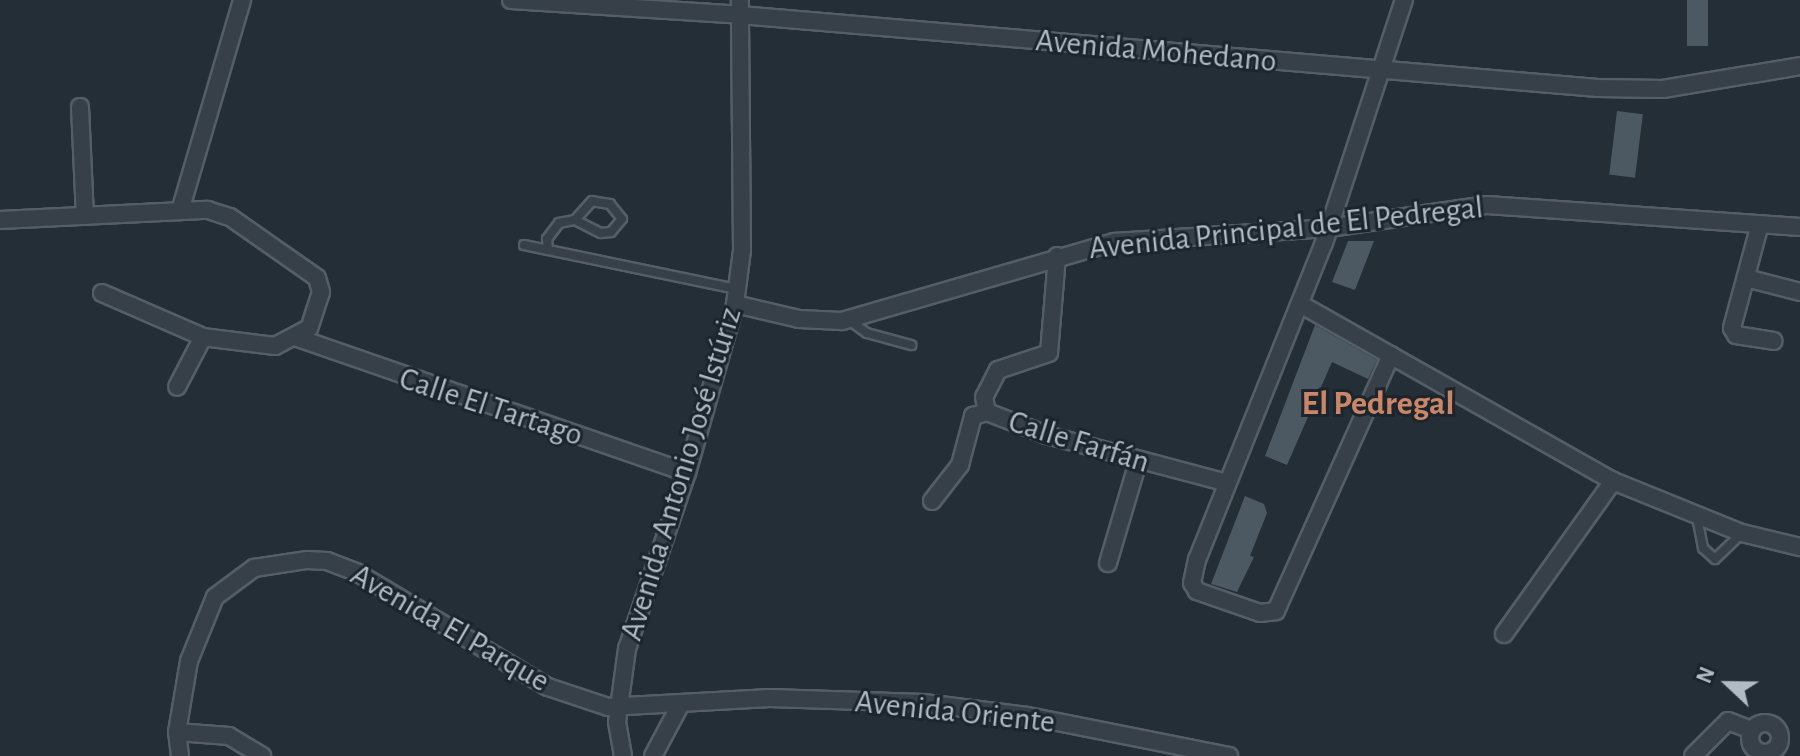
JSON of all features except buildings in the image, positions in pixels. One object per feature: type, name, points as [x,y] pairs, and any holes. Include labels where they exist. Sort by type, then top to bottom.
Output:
[{"type":"street","points":[[180,211],[242,0]]},
{"type":"street","name":"Avenida Mohedano","points":[[511,0],[740,7],[1380,70],[1663,89],[1800,66]]},
{"type":"street","points":[[1391,355],[1280,603],[1268,614],[1197,591],[1192,583],[1227,483],[1329,228],[1404,0]]},
{"type":"street","name":"Avenida Antonio José Istúriz","points":[[623,756],[619,709],[635,620],[687,473],[736,297],[740,7]]},
{"type":"street","points":[[80,107],[85,216]]},
{"type":"street","name":"Avenida Principal de El Pedregal","points":[[736,297],[799,319],[848,320],[1057,256],[1129,240],[1329,228],[1487,205],[1800,227]]},
{"type":"street","points":[[0,220],[180,211],[230,217],[317,278],[318,309],[309,328],[295,337]]},
{"type":"street","points":[[1760,224],[1732,328],[1736,335],[1774,341]]},
{"type":"street","name":"Calle Farfán","points":[[1057,256],[1049,353],[998,370],[984,397],[987,412],[1138,462],[1227,483]]},
{"type":"street","points":[[1746,278],[1800,292]]},
{"type":"street","name":"Calle El Tartago","points":[[102,293],[203,337],[275,346],[295,337],[687,473]]},
{"type":"street","points":[[1300,304],[1613,481],[1742,533],[1800,547]]},
{"type":"street","points":[[177,387],[203,337]]},
{"type":"street","points":[[932,501],[960,465],[973,416],[987,412]]},
{"type":"street","points":[[1108,563],[1138,462]]},
{"type":"street","points":[[1504,634],[1613,481]]},
{"type":"street","name":"Avenida El Parque","points":[[180,756],[177,732],[189,661],[215,597],[254,568],[307,560],[327,561],[358,573],[548,687],[619,709]]},
{"type":"street","name":"Avenida Oriente","points":[[619,709],[770,698],[924,703],[1027,716],[1229,756]]},
{"type":"street","points":[[653,756],[679,707]]},
{"type":"street","points":[[1693,756],[1728,721],[1751,730]]},
{"type":"street","points":[[177,732],[229,736],[262,756]]},
{"type":"lane","points":[[548,250],[552,228],[575,220],[592,201],[610,204],[622,219],[611,232],[601,233],[575,220]]},
{"type":"lane","points":[[524,245],[736,297]]},
{"type":"lane","points":[[848,320],[867,333],[911,345]]},
{"type":"lane","points":[[1697,516],[1703,548],[1715,559],[1742,533]]},
{"type":"district","name":"El Pedregal","points":[[1378,405]]}]
